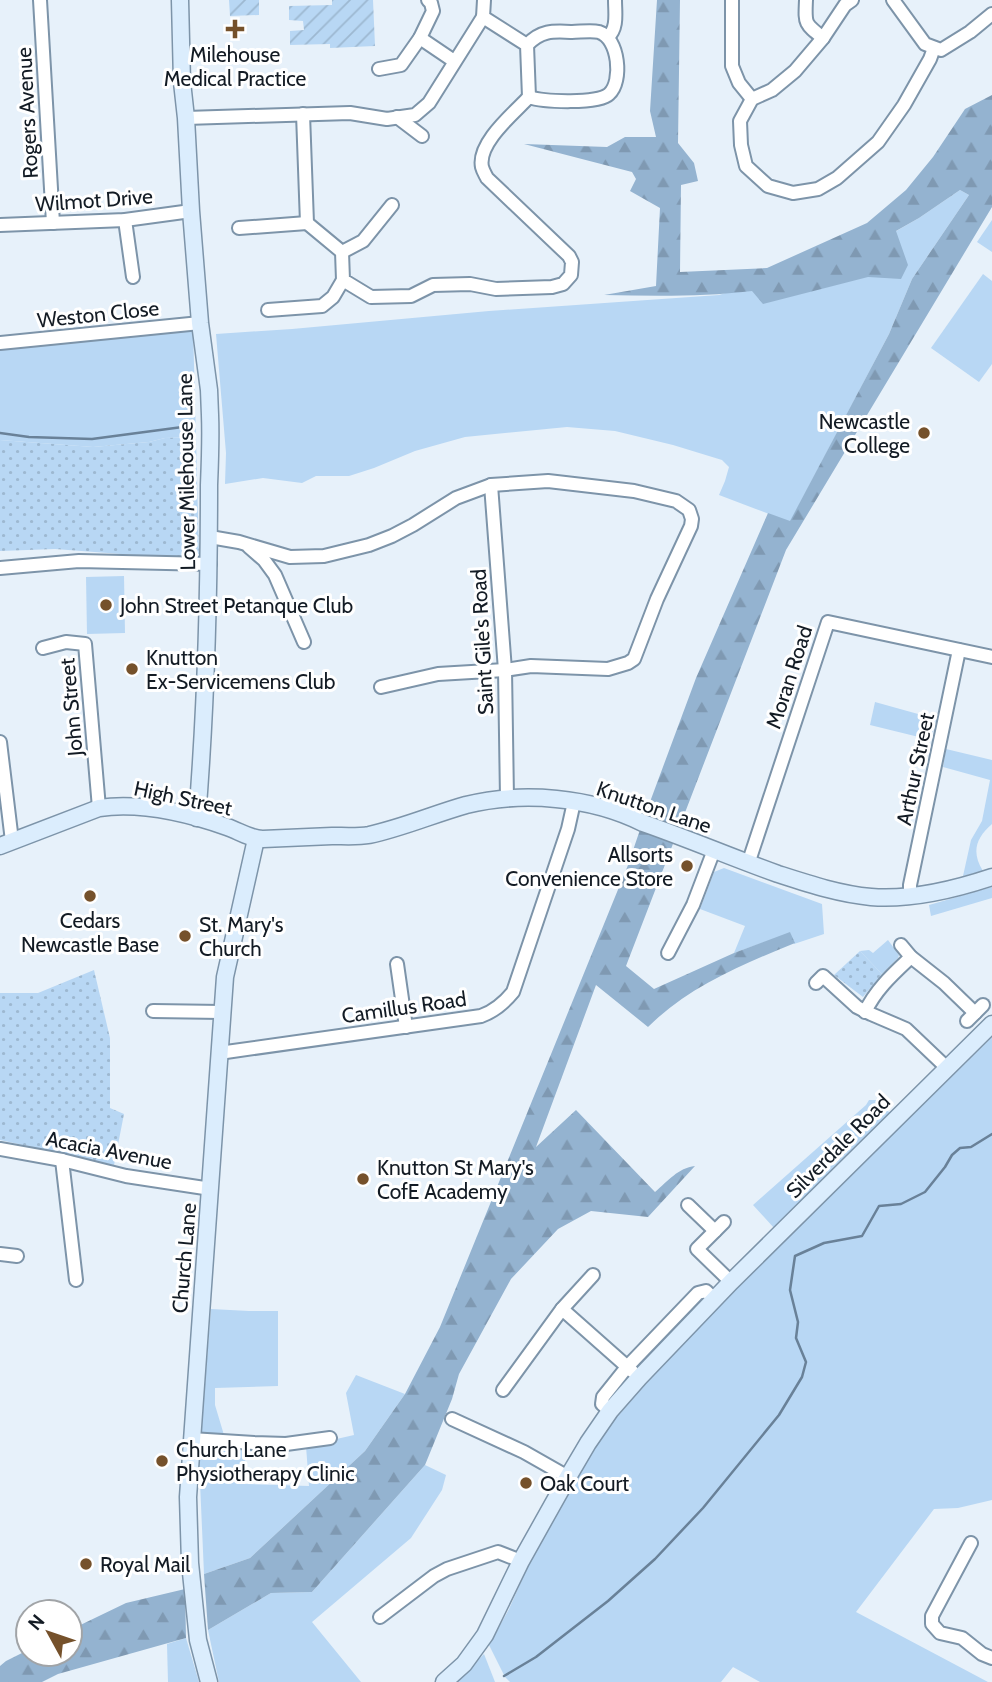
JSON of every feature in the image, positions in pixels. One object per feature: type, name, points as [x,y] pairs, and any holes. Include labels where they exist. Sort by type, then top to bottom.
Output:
[{"type":"main road","name":"Lower Milehouse Lane","points":[[180,0],[182,82],[191,211],[210,415],[210,565],[203,746],[197,818]]},
{"type":"main road","name":"Knutton Lane","points":[[256,839],[368,835],[467,805],[526,797],[574,802],[630,816],[748,864],[835,891],[873,897],[911,896],[973,884],[992,877]]},
{"type":"main road","name":"High Street","points":[[6,843],[99,808],[116,805],[138,806],[197,818],[256,839]]},
{"type":"main road","name":"Church Lane","points":[[209,1682],[198,1640],[190,1563],[188,1497],[191,1439],[225,978],[256,839]]},
{"type":"main road","name":"Silverdale Road","points":[[444,1682],[464,1664],[478,1645],[606,1407],[634,1372],[710,1295],[730,1282],[992,1024]]},
{"type":"street","name":"Rogers Avenue","points":[[40,0],[53,223]]},
{"type":"street","points":[[379,69],[401,65],[420,38],[433,11],[428,0]]},
{"type":"street","points":[[186,118],[350,113],[387,119],[415,115],[429,103],[483,17],[484,0]]},
{"type":"street","points":[[608,37],[613,33],[615,23],[615,0]]},
{"type":"street","points":[[732,0],[732,66],[739,83],[752,99]]},
{"type":"street","points":[[806,0],[805,20],[808,26],[823,38]]},
{"type":"street","points":[[852,0],[845,5],[823,38],[795,71],[772,90],[752,99],[740,121],[741,145],[746,166],[768,186],[793,193],[818,189],[837,178],[878,142],[904,105],[934,48]]},
{"type":"street","points":[[893,0],[925,44],[941,50],[992,14]]},
{"type":"street","points":[[483,17],[527,45]]},
{"type":"street","points":[[343,280],[368,296],[400,298],[411,296],[433,285],[470,284],[496,289],[552,287],[568,280],[573,268],[569,256],[487,178],[482,166],[489,140],[529,97],[527,45],[548,31],[600,32],[608,37],[617,59],[614,88],[607,97],[593,100],[539,101],[529,97]]},
{"type":"street","points":[[420,38],[454,61]]},
{"type":"street","points":[[303,114],[307,223]]},
{"type":"street","points":[[397,117],[422,136]]},
{"type":"street","points":[[342,251],[363,241],[392,205]]},
{"type":"street","name":"Wilmot Drive","points":[[0,225],[125,220],[191,211]]},
{"type":"street","points":[[125,220],[133,277]]},
{"type":"street","points":[[239,228],[307,223],[342,251],[343,280],[333,297],[322,306],[268,310]]},
{"type":"street","points":[[302,293],[303,307]]},
{"type":"street","name":"Weston Close","points":[[0,343],[200,323]]},
{"type":"street","points":[[210,537],[290,556],[324,556],[369,545],[413,525],[456,498],[491,485],[548,481],[634,491],[676,501],[689,510],[691,526],[684,544],[657,599],[634,659],[628,663],[608,669],[531,666],[438,674],[380,687]]},
{"type":"street","name":"Saint Gile's Road","points":[[491,485],[505,670],[507,798]]},
{"type":"street","points":[[248,546],[264,560],[275,575],[304,642]]},
{"type":"street","points":[[275,575],[290,556]]},
{"type":"street","points":[[0,568],[79,561],[210,565]]},
{"type":"street","name":"Moran Road","points":[[748,864],[828,622],[992,657]]},
{"type":"street","name":"John Street","points":[[43,648],[66,642],[85,644],[99,808]]},
{"type":"street","name":"Arthur Street","points":[[911,896],[910,885],[959,650]]},
{"type":"street","points":[[0,742],[6,843]]},
{"type":"street","name":"Camillus Road","points":[[219,1053],[481,1016],[493,1012],[504,1004],[513,992],[568,829],[574,802]]},
{"type":"street","points":[[668,953],[693,905],[713,850]]},
{"type":"street","points":[[901,945],[975,1013]]},
{"type":"street","points":[[865,1012],[881,986],[911,957]]},
{"type":"street","points":[[397,964],[406,1027]]},
{"type":"street","points":[[816,983],[823,976],[865,1012],[906,1029],[947,1068]]},
{"type":"street","points":[[153,1011],[222,1012]]},
{"type":"street","name":"Acacia Avenue","points":[[0,1149],[62,1160],[127,1176],[211,1189]]},
{"type":"street","points":[[62,1160],[76,1280]]},
{"type":"street","points":[[688,1205],[719,1226],[697,1249],[730,1282]]},
{"type":"street","points":[[0,1254],[17,1256]]},
{"type":"street","points":[[503,1390],[562,1309],[593,1275]]},
{"type":"street","points":[[562,1309],[634,1372]]},
{"type":"street","points":[[452,1419],[524,1452],[568,1476]]},
{"type":"street","points":[[191,1439],[286,1444],[330,1438]]},
{"type":"street","points":[[972,1551],[932,1616],[932,1624],[940,1633],[962,1638],[982,1654],[992,1658]]},
{"type":"street","points":[[380,1617],[447,1569],[498,1552],[521,1561]]},
{"type":"shaded area","points":[[229,0],[259,0],[259,15],[230,16]]},
{"type":"shaded area","points":[[332,0],[373,0],[375,46],[330,48],[330,44],[290,45],[290,31],[304,30],[303,21],[289,20],[289,6],[332,5]]},
{"type":"shaded area","points":[[960,190],[969,195],[912,279],[889,334],[790,522],[719,495],[729,467],[722,460],[615,431],[567,427],[465,437],[415,451],[349,476],[316,476],[302,483],[263,478],[225,484],[226,453],[216,334],[719,295],[865,249],[919,218]]},
{"type":"shaded area","points":[[992,220],[992,252],[977,242]]},
{"type":"shaded area","points":[[983,274],[992,281],[992,364],[979,382],[931,348]]},
{"type":"shaded area","points":[[193,328],[196,437],[93,447],[0,440],[0,346]]},
{"type":"shaded area","points":[[196,437],[199,554],[187,559],[55,549],[0,551],[0,440],[93,447]]},
{"type":"shaded area","name":"John Street Petanque Club","points":[[124,576],[125,633],[87,634],[86,577]]},
{"type":"shaded area","points":[[875,702],[936,719],[931,740],[870,725]]},
{"type":"shaded area","points":[[946,749],[992,760],[992,824],[979,840],[976,851],[983,871],[963,876],[971,840],[982,821],[990,780],[943,767]]},
{"type":"shaded area","points":[[724,868],[822,904],[824,934],[794,944],[790,933],[734,953],[745,926],[700,909],[714,872]]},
{"type":"shaded area","points":[[992,887],[992,898],[931,916],[929,905]]},
{"type":"shaded area","points":[[888,940],[899,955],[882,974],[860,951],[869,950],[873,953]]},
{"type":"shaded area","points":[[860,951],[882,974],[863,997],[834,975]]},
{"type":"shaded area","points":[[94,970],[110,1038],[110,1108],[124,1114],[114,1165],[0,1140],[0,993],[38,993]]},
{"type":"shaded area","points":[[992,1037],[992,1500],[958,1508],[934,1509],[856,1612],[988,1682],[760,1682],[733,1667],[721,1682],[510,1682],[489,1645],[529,1564],[601,1435],[737,1287]]},
{"type":"shaded area","points":[[869,1100],[877,1100],[890,1113],[774,1228],[753,1205]]},
{"type":"shaded area","points":[[211,1309],[278,1311],[278,1386],[215,1388],[215,1405],[224,1435],[245,1453],[246,1484],[309,1486],[306,1446],[354,1435],[346,1393],[356,1375],[405,1394],[365,1451],[250,1558],[204,1574],[199,1459]]},
{"type":"shaded area","points":[[425,1465],[446,1475],[442,1490],[411,1538],[312,1622],[361,1682],[219,1682],[208,1630],[271,1593],[312,1592]]},
{"type":"shaded area","points":[[186,1638],[199,1682],[168,1682],[167,1644]]},
{"type":"shaded area","points":[[484,1654],[495,1682],[456,1682]]},
{"type":"green space","points":[[657,0],[680,0],[678,143],[694,163],[698,181],[681,185],[680,272],[767,268],[867,223],[906,190],[933,157],[965,109],[992,95],[992,207],[786,550],[626,966],[654,989],[734,953],[790,932],[795,943],[736,968],[698,988],[648,1027],[596,985],[536,1147],[576,1110],[655,1192],[678,1172],[695,1166],[648,1217],[591,1211],[558,1229],[511,1279],[459,1374],[452,1399],[425,1465],[312,1592],[271,1593],[208,1630],[204,1574],[250,1558],[365,1451],[405,1394],[440,1327],[628,865],[696,678],[768,513],[790,521],[889,334],[912,279],[969,195],[960,190],[896,231],[908,265],[901,279],[868,277],[763,304],[752,291],[660,296],[604,295],[656,286],[660,208],[630,191],[636,179],[632,172],[524,144],[607,147],[625,137],[656,137],[650,111]]},
{"type":"green space","points":[[185,1589],[186,1638],[84,1667],[84,1623],[126,1603]]},
{"type":"green space","points":[[14,1657],[14,1668],[79,1668],[42,1682],[0,1682],[0,1666]]},
{"type":"waterway","points":[[0,433],[29,437],[92,439],[190,426]]},
{"type":"waterway","points":[[504,1676],[536,1657],[608,1601],[655,1559],[703,1508],[779,1415],[802,1377],[806,1362],[796,1338],[798,1322],[790,1290],[795,1256],[824,1243],[862,1236],[879,1206],[901,1204],[925,1192],[960,1148],[971,1147],[992,1134]]},
{"type":"place","name":"Milehouse Medical Practice","points":[[235,29]]},
{"type":"place","name":"Newcastle College","points":[[924,433]]},
{"type":"place","name":"John Street Petanque Club","points":[[106,605]]},
{"type":"place","name":"Knutton Ex-Servicemens Club","points":[[132,669]]},
{"type":"place","name":"Allsorts Convenience Store","points":[[687,866]]},
{"type":"place","name":"Cedars Newcastle Base","points":[[90,896]]},
{"type":"place","name":"St. Mary's Church","points":[[185,936]]},
{"type":"place","name":"Knutton St Mary's CofE Academy","points":[[363,1179]]},
{"type":"place","name":"Church Lane Physiotherapy Clinic","points":[[162,1461]]},
{"type":"place","name":"Oak Court","points":[[526,1483]]},
{"type":"place","name":"Royal Mail","points":[[86,1564]]}]
